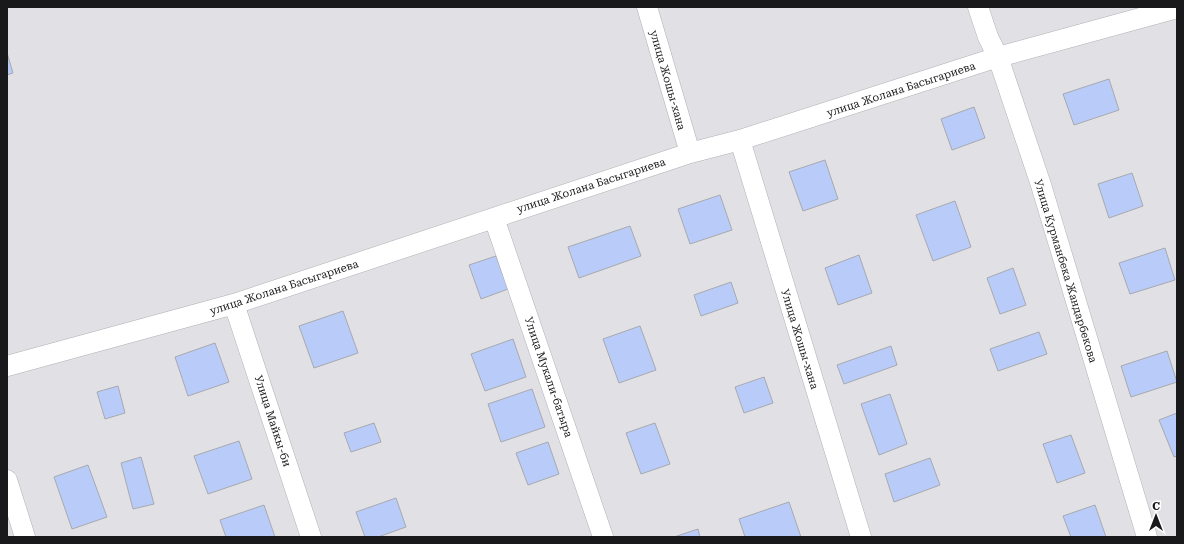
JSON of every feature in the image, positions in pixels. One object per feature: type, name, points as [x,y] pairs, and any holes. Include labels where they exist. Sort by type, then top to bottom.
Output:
[{"type":"street","name":"улица Жошы-хана","points":[[647,7],[690,153]]},
{"type":"street","name":"Улица Курманбека Жандарбекова","points":[[978,7],[988,37],[998,57],[1040,185],[1147,537]]},
{"type":"street","name":"улица Жолана Басыгариева","points":[[7,366],[234,304],[690,153],[740,140],[998,57],[1177,8]]},
{"type":"street","name":"Улица Жошы-хана","points":[[740,140],[860,537]]},
{"type":"street","name":"Улица Мукали-батыра","points":[[494,218],[603,537]]},
{"type":"street","name":"Улица Майкы-би","points":[[234,304],[311,537]]},
{"type":"street","points":[[7,480],[25,537]]},
{"type":"building","points":[[7,53],[13,73],[7,75]]},
{"type":"building","points":[[1109,79],[1119,110],[1074,125],[1063,94]]},
{"type":"building","points":[[974,107],[985,138],[952,150],[941,119]]},
{"type":"building","points":[[825,160],[838,199],[803,211],[789,172]]},
{"type":"building","points":[[1132,173],[1143,206],[1109,218],[1098,184]]},
{"type":"building","points":[[720,195],[732,230],[690,244],[678,209]]},
{"type":"building","points":[[955,201],[971,247],[933,261],[916,215]]},
{"type":"building","points":[[630,226],[641,256],[579,278],[568,247]]},
{"type":"building","points":[[1165,248],[1175,280],[1130,294],[1119,263]]},
{"type":"building","points":[[859,255],[872,293],[838,305],[825,268]]},
{"type":"building","points":[[496,256],[508,289],[481,299],[469,265]]},
{"type":"building","points":[[1013,268],[1026,305],[1000,314],[987,278]]},
{"type":"building","points":[[731,282],[738,303],[701,316],[694,295]]},
{"type":"building","points":[[343,311],[358,353],[314,368],[299,326]]},
{"type":"building","points":[[640,326],[656,370],[619,383],[603,339]]},
{"type":"building","points":[[1039,332],[1047,354],[998,371],[990,349]]},
{"type":"building","points":[[513,339],[526,377],[485,391],[471,354]]},
{"type":"building","points":[[215,343],[229,382],[188,396],[175,357]]},
{"type":"building","points":[[891,346],[897,365],[844,384],[837,365]]},
{"type":"building","points":[[1167,351],[1177,382],[1131,397],[1121,366]]},
{"type":"building","points":[[764,377],[773,403],[744,413],[735,387]]},
{"type":"building","points":[[118,386],[125,413],[105,419],[97,392]]},
{"type":"building","points":[[532,389],[545,427],[501,442],[488,404]]},
{"type":"building","points":[[890,394],[907,444],[879,455],[861,404]]},
{"type":"building","points":[[1177,413],[1177,456],[1174,457],[1159,420]]},
{"type":"building","points":[[374,423],[381,442],[351,452],[344,433]]},
{"type":"building","points":[[655,423],[670,464],[641,474],[626,433]]},
{"type":"building","points":[[1071,435],[1085,473],[1057,483],[1043,444]]},
{"type":"building","points":[[239,441],[252,479],[208,494],[194,456]]},
{"type":"building","points":[[548,442],[559,474],[528,485],[516,453]]},
{"type":"building","points":[[141,457],[154,504],[133,509],[121,463]]},
{"type":"building","points":[[930,458],[940,485],[894,502],[885,474]]},
{"type":"building","points":[[88,465],[107,517],[72,529],[54,477]]},
{"type":"building","points":[[396,498],[406,527],[378,537],[365,537],[356,512]]},
{"type":"building","points":[[789,502],[801,537],[745,537],[739,519]]},
{"type":"building","points":[[264,505],[275,537],[226,537],[220,520]]},
{"type":"building","points":[[1095,505],[1106,537],[1071,537],[1063,516]]},
{"type":"building","points":[[698,529],[700,537],[674,537]]}]
